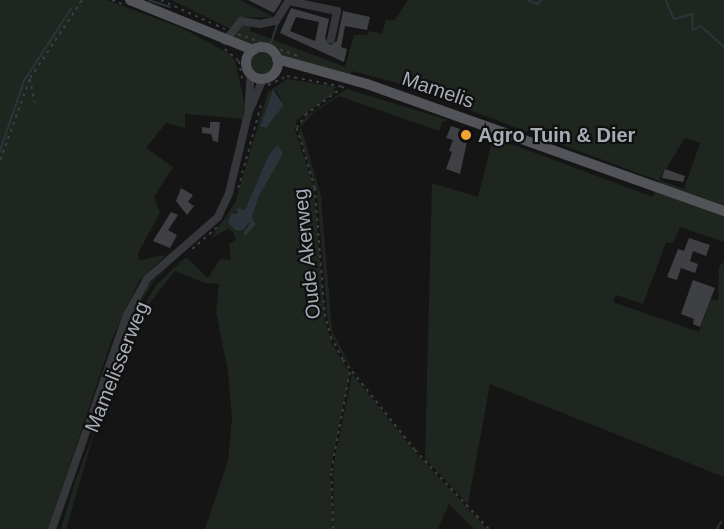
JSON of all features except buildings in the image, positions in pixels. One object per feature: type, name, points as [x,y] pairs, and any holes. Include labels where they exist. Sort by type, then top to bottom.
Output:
[{"type":"main road","points":[[130,0],[184,20],[225,40],[253,50],[266,48],[277,59],[275,71],[262,79],[251,75],[246,60],[225,40]]},
{"type":"main road","points":[[246,60],[253,50]]},
{"type":"main road","name":"Mamelis","points":[[277,59],[307,70],[366,84],[724,211]]},
{"type":"main road","name":"Mamelis","points":[[275,71],[307,70]]},
{"type":"street","points":[[225,40],[242,21],[260,24],[276,21],[289,0],[337,11],[331,39]]},
{"type":"street","name":"Mamelisserweg","points":[[52,529],[126,315],[147,279],[218,217],[236,171],[248,114],[251,75]]},
{"type":"street","name":"Mamelisserweg","points":[[248,114],[262,79]]},
{"type":"path","points":[[0,160],[30,78],[82,0]]},
{"type":"path","points":[[161,0],[232,31]]},
{"type":"path","points":[[242,35],[295,54]]},
{"type":"path","points":[[232,52],[240,63],[244,88]]},
{"type":"path","points":[[265,91],[278,78],[292,76],[292,72]]},
{"type":"path","name":"Oude Akerweg","points":[[292,76],[344,87],[301,119],[296,130],[314,181],[327,325],[349,368],[415,450],[489,529]]},
{"type":"path","points":[[30,78],[35,102]]},
{"type":"path","points":[[236,193],[263,97]]},
{"type":"path","points":[[187,253],[223,221]]},
{"type":"path","points":[[333,529],[331,471],[349,368]]},
{"type":"shaded area","points":[[0,0],[107,0],[184,29],[230,54],[235,60],[244,102],[243,119],[185,114],[185,128],[166,123],[146,148],[173,167],[154,197],[160,213],[138,253],[139,260],[166,255],[139,281],[113,337],[48,529],[0,529]]},
{"type":"shaded area","points":[[171,0],[240,0],[276,18],[241,17],[231,29]]},
{"type":"shaded area","points":[[408,0],[724,0],[724,242],[680,227],[673,243],[666,243],[643,304],[616,295],[613,302],[699,332],[711,299],[718,301],[719,267],[724,261],[724,477],[490,384],[468,504],[491,529],[425,458],[432,183],[478,197],[493,137],[653,197],[659,181],[397,83],[352,71],[350,75],[278,55],[264,45],[248,46],[232,39],[240,24],[251,25],[250,31],[345,67],[354,35],[367,35],[368,31],[382,34],[386,20],[395,20]],"holes":[[[685,138],[700,143],[684,189],[659,180]]]},
{"type":"shaded area","points":[[262,52],[270,55],[273,63],[270,71],[262,74],[254,71],[251,63],[254,55]]},
{"type":"shaded area","points":[[287,79],[337,87],[333,89],[336,92],[297,120],[295,130],[314,187],[325,321],[332,344],[350,373],[330,471],[332,529],[205,529],[228,461],[232,419],[228,372],[216,312],[219,284],[205,283],[175,271],[141,314],[98,419],[132,326],[156,285],[186,257],[208,278],[220,259],[231,260],[229,244],[236,240],[233,232],[228,229],[211,238],[235,203],[268,92]],"holes":[[[276,90],[284,105],[267,127]],[[277,147],[283,154],[259,196],[252,217],[256,222],[244,234],[251,220],[247,227],[228,220],[233,213],[245,210],[269,154]]]},
{"type":"shaded area","points":[[347,89],[448,120],[442,122],[439,131],[339,96],[313,113],[301,127],[321,196],[332,331],[351,367],[422,455],[345,360],[329,327],[317,192],[299,135],[301,122],[311,113]]},
{"type":"shaded area","points":[[273,90],[284,105],[267,127],[260,127]]},
{"type":"shaded area","points":[[278,145],[283,154],[259,196],[252,217],[256,224],[246,235],[243,234],[251,221],[243,230],[235,230],[228,222],[231,214],[238,213],[236,208],[245,210],[269,154]]},
{"type":"shaded area","points":[[184,251],[154,281],[136,309],[96,413],[124,330],[145,288]]},
{"type":"shaded area","points":[[352,374],[417,454],[487,529],[474,529],[449,504],[438,529],[334,529],[333,468]]},
{"type":"shaded area","points":[[96,427],[66,529],[61,529],[75,482]]},
{"type":"waterway","points":[[149,0],[170,7]]},
{"type":"waterway","points":[[528,0],[538,4],[541,0]]},
{"type":"waterway","points":[[666,0],[674,19],[693,14],[693,30],[701,26],[724,47]]},
{"type":"waterway","points":[[0,151],[24,81],[71,9]]},
{"type":"waterway","points":[[271,43],[277,26]]},
{"type":"waterway","points":[[717,529],[721,522]]},
{"type":"place","name":"Agro Tuin & Dier","points":[[466,135]]}]
